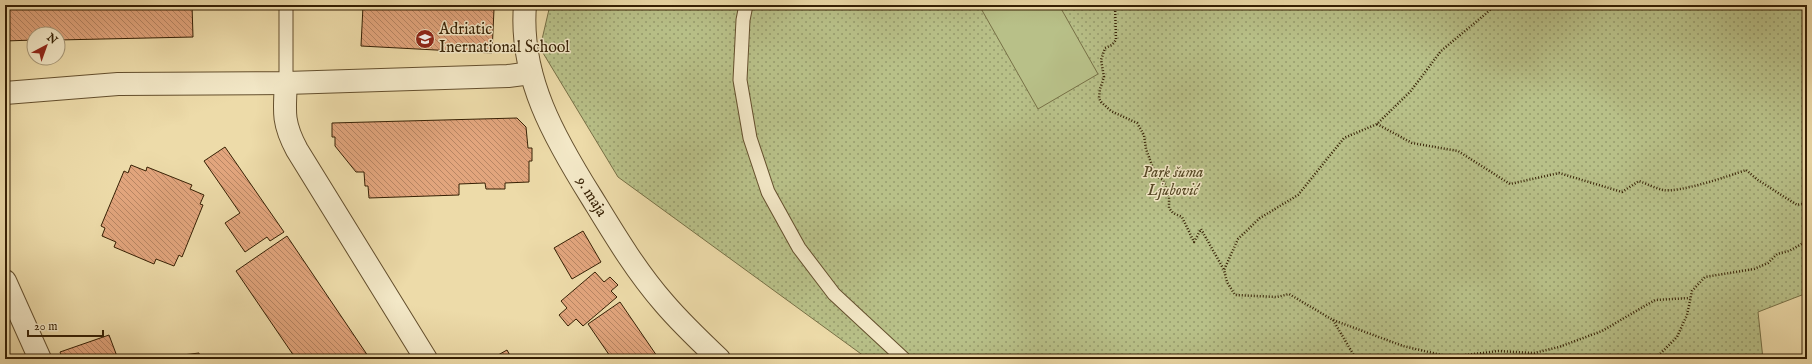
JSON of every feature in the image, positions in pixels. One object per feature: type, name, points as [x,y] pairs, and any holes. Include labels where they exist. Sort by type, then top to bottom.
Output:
[{"type":"street","name":"9. maja","points":[[525,5],[526,49],[531,73],[538,98],[552,130],[568,159],[622,246],[663,303],[719,359]]},
{"type":"street","points":[[5,93],[118,84],[286,84],[508,76],[531,73]]},
{"type":"street","points":[[286,84],[285,119],[288,133],[426,359]]},
{"type":"street","points":[[5,281],[40,359]]},
{"type":"lane","points":[[286,5],[286,84]]},
{"type":"lane","points":[[746,5],[743,20],[740,80],[750,138],[768,192],[799,248],[834,294],[904,359]]},
{"type":"path","points":[[1115,5],[1116,40],[1112,45],[1106,48],[1101,60],[1104,77],[1100,88],[1099,98],[1101,102],[1111,110],[1137,123],[1144,135],[1146,149],[1156,176],[1163,180],[1169,196],[1169,208],[1173,213],[1182,217],[1194,242],[1201,229],[1224,270],[1226,282],[1235,295],[1277,297],[1289,294],[1333,320],[1403,346],[1450,357],[1498,351],[1534,353],[1559,347],[1602,331],[1655,300],[1690,298]]},
{"type":"path","points":[[1224,270],[1238,240],[1260,218],[1298,195],[1344,138],[1377,124],[1410,92],[1441,52],[1494,5]]},
{"type":"path","points":[[1377,124],[1412,143],[1458,151],[1510,184],[1559,173],[1622,192],[1639,181],[1664,190],[1684,188],[1724,178],[1746,170],[1758,180],[1797,205],[1807,203]]},
{"type":"path","points":[[1653,359],[1677,337],[1687,316],[1692,291],[1706,277],[1754,269],[1768,263],[1777,254],[1789,251],[1807,241]]},
{"type":"path","points":[[1333,320],[1356,359]]},
{"type":"green space","name":"Park šuma Ljubović","points":[[550,5],[1807,5],[1807,293],[1758,312],[1763,359],[868,359],[618,177],[540,48]]},
{"type":"green space","points":[[979,5],[1059,5],[1098,74],[1038,109]]},
{"type":"building","points":[[5,5],[192,5],[193,37],[66,40],[66,26],[26,26],[26,40],[5,41]]},
{"type":"building","points":[[391,5],[471,5],[470,8],[494,9],[492,53],[361,46],[363,6],[391,7]]},
{"type":"building","points":[[517,118],[526,127],[528,148],[532,148],[532,161],[529,161],[529,182],[505,183],[505,189],[486,189],[485,183],[459,184],[459,195],[369,198],[368,186],[365,186],[364,172],[356,172],[335,146],[335,137],[332,137],[332,123]]},
{"type":"building","points":[[225,147],[284,232],[270,241],[267,237],[245,252],[225,223],[240,213],[204,161]]},
{"type":"building","points":[[131,165],[146,171],[147,167],[192,185],[190,189],[204,195],[200,204],[203,205],[182,257],[179,255],[174,266],[156,259],[154,264],[114,247],[116,242],[102,236],[105,228],[101,226],[124,171],[128,173]]},
{"type":"building","points":[[583,231],[601,262],[572,279],[554,248]]},
{"type":"building","points":[[287,236],[370,359],[296,359],[236,271]]},
{"type":"building","points":[[595,272],[604,282],[610,277],[618,285],[611,291],[617,297],[583,326],[576,319],[568,326],[559,315],[567,308],[561,301]]},
{"type":"building","points":[[620,302],[659,359],[612,359],[588,324]]},
{"type":"building","points":[[109,335],[118,359],[63,359],[60,352]]},
{"type":"building","points":[[507,350],[512,359],[491,359]]},
{"type":"building","points":[[199,353],[200,359],[150,359]]},
{"type":"place","name":"Adriatic Inernational School","points":[[425,39]]}]
